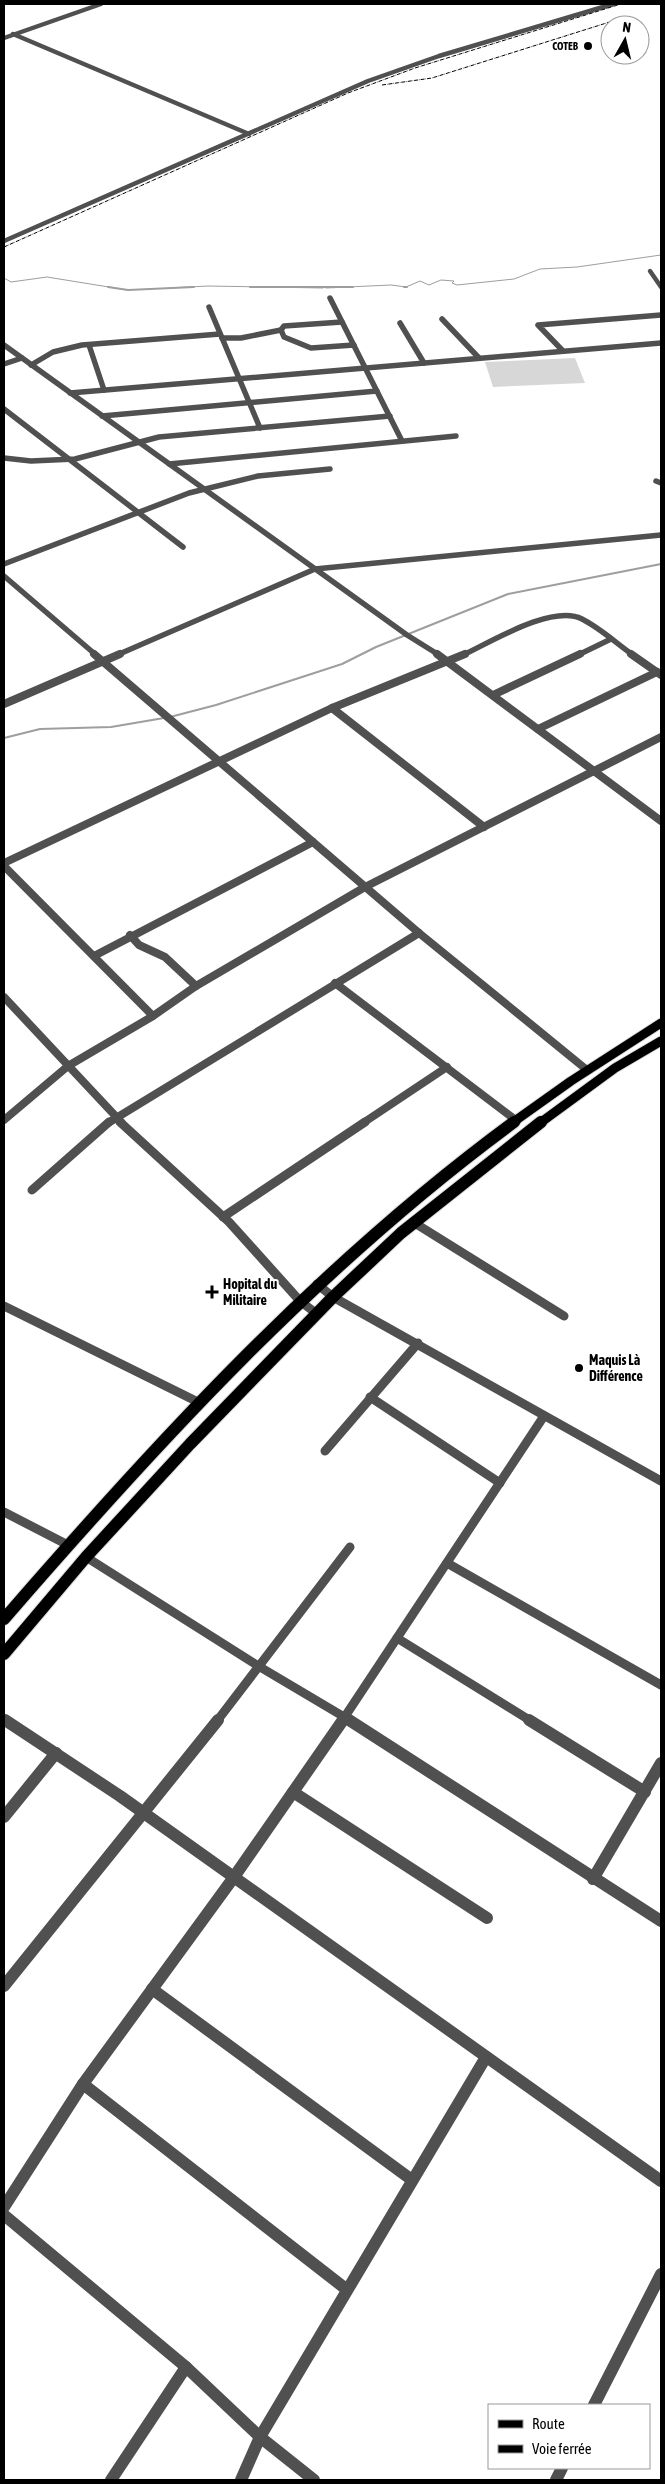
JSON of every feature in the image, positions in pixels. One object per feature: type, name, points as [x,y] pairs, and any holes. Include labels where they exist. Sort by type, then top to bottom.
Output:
[{"type":"main road","points":[[4,1620],[68,1545],[200,1403],[317,1284],[399,1212],[517,1121],[587,1070],[661,1023]]},
{"type":"main road","points":[[4,1654],[86,1557],[245,1386],[333,1297],[413,1222],[507,1147],[615,1068],[661,1041]]},
{"type":"street","points":[[4,38],[101,4]]},
{"type":"street","points":[[4,241],[392,72],[613,4]]},
{"type":"street","points":[[13,34],[248,134]]},
{"type":"street","points":[[650,271],[661,288]]},
{"type":"street","points":[[330,298],[402,441]]},
{"type":"street","points":[[209,307],[260,428]]},
{"type":"street","points":[[563,351],[538,325],[661,315]]},
{"type":"street","points":[[442,318],[479,358]]},
{"type":"street","points":[[31,364],[53,352],[89,345],[221,336],[241,338],[281,330],[284,326],[342,322]]},
{"type":"street","points":[[400,323],[424,363]]},
{"type":"street","points":[[281,330],[284,337],[310,348],[354,345]]},
{"type":"street","points":[[70,393],[661,343]]},
{"type":"street","points":[[4,345],[407,635],[449,662],[661,821]]},
{"type":"street","points":[[89,345],[104,390]]},
{"type":"street","points":[[4,364],[22,358]]},
{"type":"street","points":[[102,416],[377,392]]},
{"type":"street","points":[[4,409],[183,547]]},
{"type":"street","points":[[4,458],[31,462],[69,459],[100,453],[137,440],[390,416]]},
{"type":"street","points":[[169,464],[456,436]]},
{"type":"street","points":[[4,564],[138,512],[205,490],[274,474],[330,469]]},
{"type":"street","points":[[6,701],[105,662],[315,569],[661,535]]},
{"type":"street","points":[[4,576],[364,887],[587,1070]]},
{"type":"street","points":[[4,862],[332,708],[449,662],[538,620],[557,615],[582,618],[659,674]]},
{"type":"street","points":[[493,695],[610,639]]},
{"type":"street","points":[[538,729],[659,674]]},
{"type":"street","points":[[332,708],[484,827]]},
{"type":"street","points":[[4,1120],[68,1066],[153,1016],[196,986],[364,887],[592,771],[660,739]]},
{"type":"street","points":[[94,956],[130,935],[313,842]]},
{"type":"street","points":[[4,866],[153,1016]]},
{"type":"street","points":[[32,1190],[115,1117],[419,933]]},
{"type":"street","points":[[130,935],[139,944],[165,957],[196,986]]},
{"type":"street","points":[[335,983],[517,1121]]},
{"type":"street","points":[[4,999],[115,1117],[223,1217],[300,1301],[317,1314]]},
{"type":"street","points":[[223,1217],[447,1068]]},
{"type":"street","points":[[413,1222],[564,1316]]},
{"type":"street","points":[[317,1284],[333,1297],[661,1481]]},
{"type":"street","points":[[4,1306],[200,1403]]},
{"type":"street","points":[[325,1451],[418,1343]]},
{"type":"street","points":[[370,1397],[500,1483]]},
{"type":"street","points":[[4,2207],[83,2084],[234,1877],[345,1717],[544,1416]]},
{"type":"street","points":[[4,1512],[68,1545]]},
{"type":"street","points":[[4,1986],[260,1667],[350,1546]]},
{"type":"street","points":[[86,1557],[260,1667],[345,1717],[593,1879],[661,1921]]},
{"type":"street","points":[[447,1563],[661,1685]]},
{"type":"street","points":[[397,1638],[645,1792]]},
{"type":"street","points":[[4,1719],[143,1813],[661,2181]]},
{"type":"street","points":[[4,1817],[56,1753]]},
{"type":"street","points":[[593,1879],[661,1763]]},
{"type":"street","points":[[293,1792],[487,1918]]},
{"type":"street","points":[[152,1989],[412,2180]]},
{"type":"street","points":[[241,2480],[260,2437],[486,2057]]},
{"type":"street","points":[[83,2084],[346,2290]]},
{"type":"street","points":[[4,2215],[186,2367],[260,2437],[314,2480]]},
{"type":"street","points":[[595,2404],[661,2274]]},
{"type":"street","points":[[111,2480],[186,2367]]},
{"type":"shaded area","points":[[575,358],[585,383],[493,387],[485,362]]},
{"type":"waterway","points":[[406,287],[420,281],[429,285],[441,280],[454,281],[452,283],[457,285],[514,279],[540,269],[577,267],[661,255]]},
{"type":"waterway","points":[[4,278],[11,282],[47,277],[115,288]]},
{"type":"waterway","points":[[348,287],[391,285],[406,287]]},
{"type":"waterway","points":[[169,288],[208,286],[266,287]]},
{"type":"waterway","points":[[108,287],[128,290],[194,287]]},
{"type":"waterway","points":[[250,287],[266,287]]},
{"type":"waterway","points":[[266,287],[348,287]]},
{"type":"waterway","points":[[266,287],[323,288]]},
{"type":"waterway","points":[[326,288],[348,287]]},
{"type":"waterway","points":[[348,287],[353,287]]},
{"type":"waterway","points":[[170,717],[216,705],[342,664],[376,647],[508,594],[661,564]]},
{"type":"waterway","points":[[4,738],[40,729],[111,727],[164,718]]},
{"type":"railway","points":[[4,247],[348,93],[415,68],[621,4]]},
{"type":"railway","points":[[382,85],[432,78],[600,25]]},
{"type":"place","name":"COTEB","points":[[588,46]]},
{"type":"place","name":"Hopital du Militaire","points":[[212,1292]]},
{"type":"place","name":"Maquis Là Différence","points":[[579,1368]]}]
